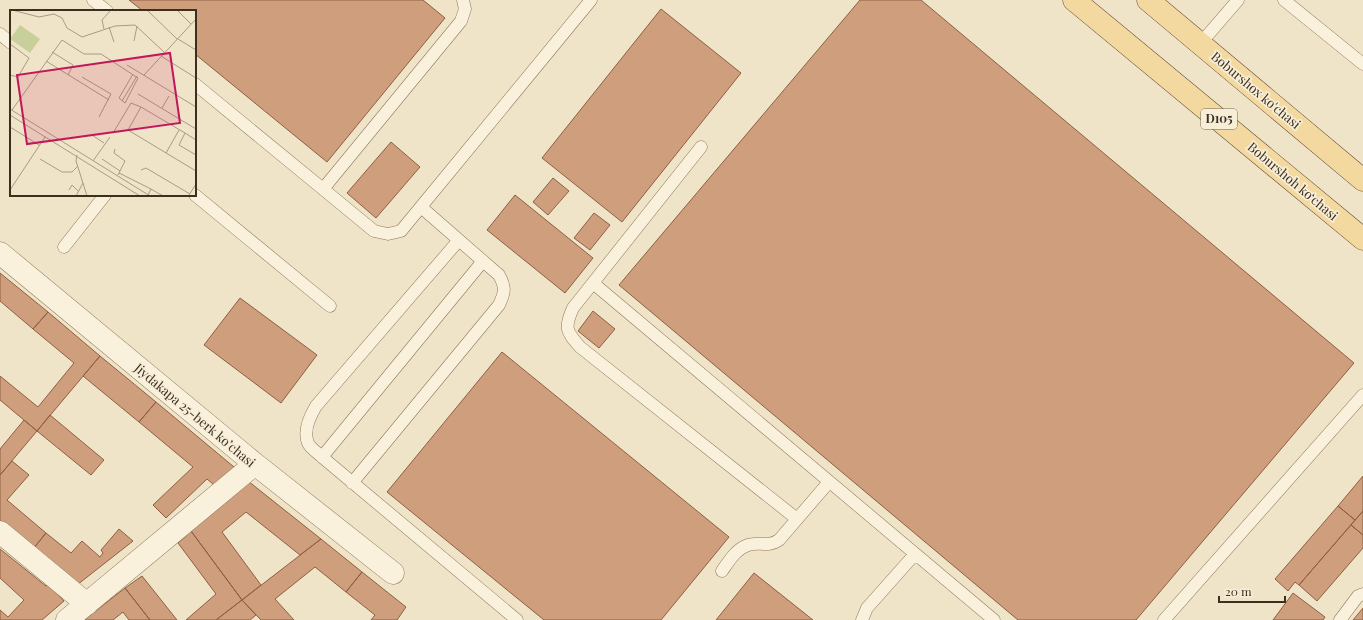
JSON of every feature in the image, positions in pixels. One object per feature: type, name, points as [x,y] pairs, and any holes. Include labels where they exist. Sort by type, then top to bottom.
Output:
[{"type":"main road","name":"Boburshoh koʻchasi","points":[[1074,0],[1363,239]]},
{"type":"main road","name":"Boburshox ko'chasi","points":[[1148,0],[1363,180]]},
{"type":"street","name":"Jiydakapa 25-berk koʼchasi","points":[[0,253],[255,464],[393,573]]},
{"type":"street","points":[[67,620],[255,464]]},
{"type":"street","points":[[0,532],[87,604]]},
{"type":"lane","points":[[93,0],[106,10]]},
{"type":"lane","points":[[323,189],[461,21],[465,9],[463,0]]},
{"type":"lane","points":[[196,85],[374,231],[388,234],[401,231],[591,0]]},
{"type":"lane","points":[[1200,44],[1238,0]]},
{"type":"lane","points":[[1284,0],[1363,64]]},
{"type":"lane","points":[[0,34],[10,42]]},
{"type":"lane","points":[[701,146],[573,308],[567,321],[568,333],[580,347],[797,519]]},
{"type":"lane","points":[[64,247],[105,196]]},
{"type":"lane","points":[[196,196],[330,306]]},
{"type":"lane","points":[[352,483],[499,305],[504,294],[504,285],[499,275],[421,207]]},
{"type":"lane","points":[[459,240],[316,406],[311,415],[307,434],[308,444],[352,483],[517,620]]},
{"type":"lane","points":[[322,457],[483,261]]},
{"type":"lane","points":[[593,283],[994,620]]},
{"type":"lane","points":[[1164,620],[1363,395]]},
{"type":"lane","points":[[722,571],[739,549],[749,544],[774,544],[779,540],[829,482]]},
{"type":"lane","points":[[862,620],[867,608],[915,554]]},
{"type":"lane","points":[[1340,620],[1358,596],[1363,594]]},
{"type":"building","points":[[129,0],[423,0],[445,18],[327,162],[196,55],[196,10],[142,10]]},
{"type":"building","points":[[860,0],[921,0],[1354,363],[1136,620],[1018,620],[619,285]]},
{"type":"building","points":[[661,9],[741,73],[622,222],[542,158]]},
{"type":"building","points":[[391,142],[420,167],[376,218],[347,193]]},
{"type":"building","points":[[553,178],[569,191],[548,215],[533,202]]},
{"type":"building","points":[[515,195],[593,258],[565,293],[487,230]]},
{"type":"building","points":[[594,213],[610,225],[590,250],[574,238]]},
{"type":"building","points":[[0,273],[48,312],[33,329],[0,301]]},
{"type":"building","points":[[240,298],[317,355],[281,403],[204,345]]},
{"type":"building","points":[[593,311],[615,329],[599,348],[578,331]]},
{"type":"building","points":[[48,312],[100,356],[37,431],[0,400],[0,376],[38,407],[74,363],[33,329]]},
{"type":"building","points":[[502,352],[729,537],[661,620],[544,620],[387,492]]},
{"type":"building","points":[[100,356],[156,402],[139,422],[83,376]]},
{"type":"building","points":[[156,402],[240,472],[220,490],[207,479],[166,518],[153,505],[193,467],[139,422]]},
{"type":"building","points":[[50,415],[104,460],[91,475],[37,431]]},
{"type":"building","points":[[24,420],[37,431],[0,475],[0,449]]},
{"type":"building","points":[[12,461],[29,475],[7,500],[46,533],[33,549],[0,521],[0,475]]},
{"type":"building","points":[[1363,476],[1363,511],[1355,520],[1338,506]]},
{"type":"building","points":[[248,481],[321,539],[300,555],[246,512],[222,532],[261,585],[242,600],[191,531]]},
{"type":"building","points":[[1338,506],[1355,520],[1299,585],[1295,582],[1288,591],[1275,579]]},
{"type":"building","points":[[1363,511],[1363,535],[1351,525]]},
{"type":"building","points":[[1351,525],[1363,535],[1363,548],[1317,601],[1299,585]]},
{"type":"building","points":[[119,529],[133,541],[77,585],[33,549],[46,533],[71,553],[82,541],[100,557],[103,553],[101,550]]},
{"type":"building","points":[[191,531],[242,600],[216,620],[186,620],[216,594],[178,543]]},
{"type":"building","points":[[321,539],[362,572],[346,592],[315,567],[275,599],[294,620],[261,620],[242,600]]},
{"type":"building","points":[[0,549],[46,586],[49,584],[64,601],[42,620],[0,620],[0,610],[8,617],[24,600],[0,578]]},
{"type":"building","points":[[362,572],[406,607],[397,620],[371,620],[375,615],[346,592]]},
{"type":"building","points":[[754,573],[813,620],[716,620]]},
{"type":"building","points":[[142,576],[177,620],[150,620],[125,588]]},
{"type":"building","points":[[125,588],[150,620],[129,620],[123,612],[113,620],[84,620]]},
{"type":"building","points":[[1293,593],[1325,617],[1323,620],[1273,620]]},
{"type":"building","points":[[242,600],[256,615],[250,620],[216,620]]},
{"type":"building","points":[[1363,608],[1363,620],[1353,620]]}]
